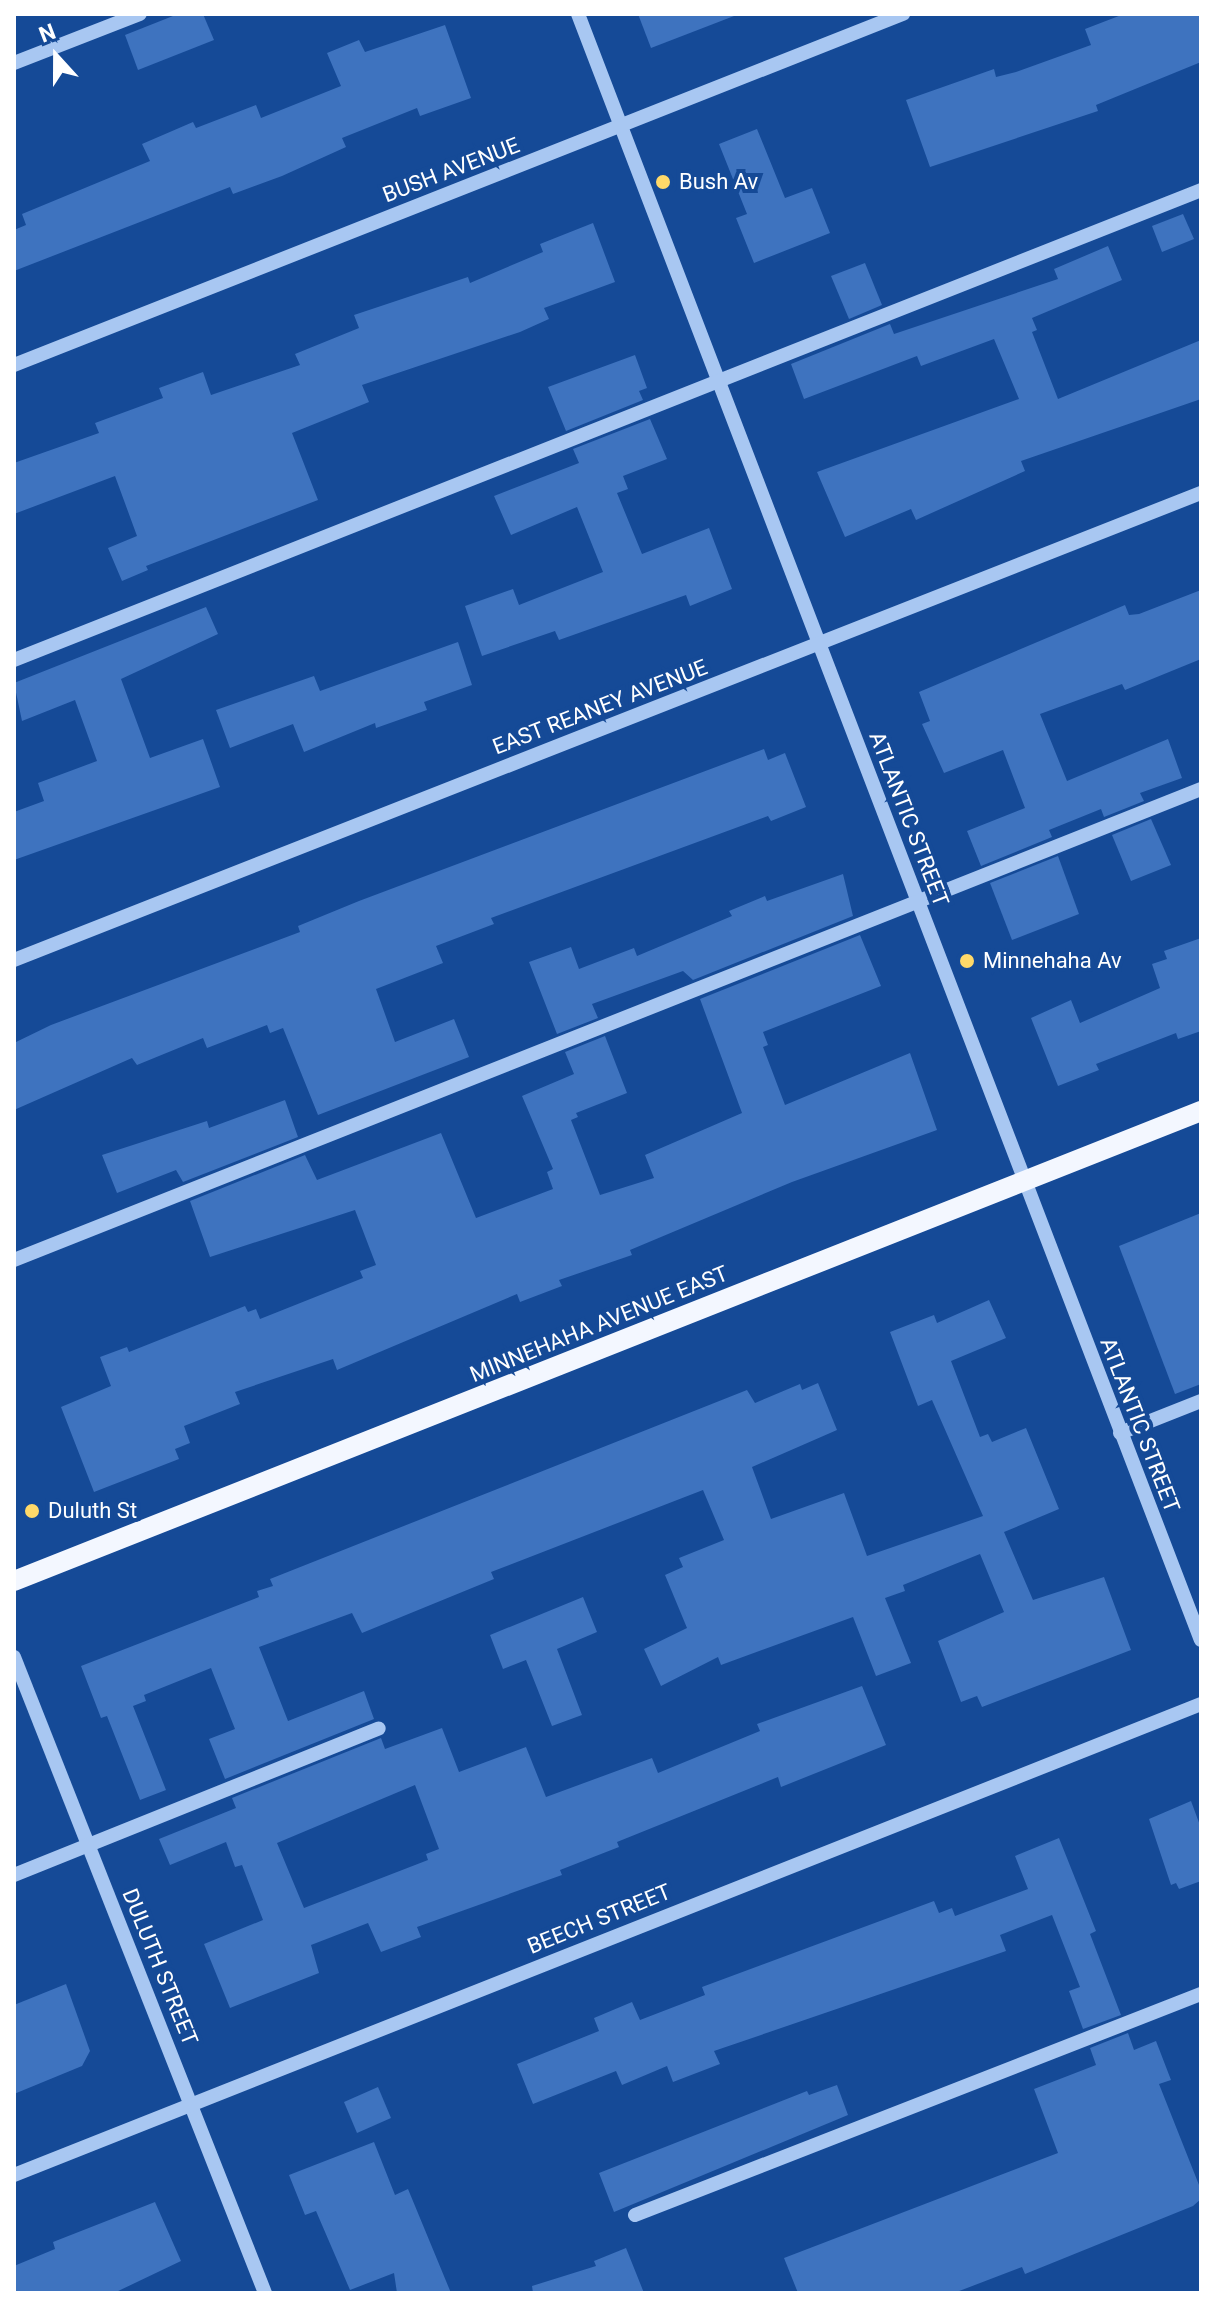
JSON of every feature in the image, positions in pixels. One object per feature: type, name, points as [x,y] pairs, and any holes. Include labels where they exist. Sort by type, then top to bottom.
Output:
[{"type":"main road","name":"MINNEHAHA AVENUE EAST","points":[[14,1581],[1201,1111]]},
{"type":"street","points":[[14,63],[140,14]]},
{"type":"street","name":"ATLANTIC STREET","points":[[578,14],[1201,1640]]},
{"type":"street","name":"BUSH AVENUE","points":[[14,365],[903,14]]},
{"type":"street","points":[[14,660],[1201,190]]},
{"type":"street","name":"EAST REANEY AVENUE","points":[[14,960],[1201,493]]},
{"type":"street","points":[[14,1260],[1201,789]]},
{"type":"street","points":[[1120,1433],[1201,1401]]},
{"type":"street","name":"DULUTH STREET","points":[[14,1657],[265,2293]]},
{"type":"street","name":"BEECH STREET","points":[[14,2175],[1201,1704]]},
{"type":"street","points":[[14,1875],[379,1728]]},
{"type":"street","points":[[635,2215],[1201,1994]]},
{"type":"building","points":[[178,14],[203,14],[214,40],[138,70],[125,35]]},
{"type":"building","points":[[638,14],[733,14],[734,16],[651,48]]},
{"type":"building","points":[[1124,14],[1201,14],[1201,62],[1096,105],[1098,111],[930,167],[906,100],[994,69],[996,77],[1091,45],[1085,29]]},
{"type":"building","points":[[445,25],[471,98],[420,116],[417,108],[342,138],[346,147],[282,176],[233,194],[230,187],[14,271],[14,230],[26,225],[22,214],[150,161],[142,144],[193,122],[196,128],[256,105],[261,118],[341,86],[327,53],[359,40],[365,52]]},
{"type":"building","points":[[757,129],[785,198],[812,188],[830,233],[754,263],[736,218],[747,214],[719,144]]},
{"type":"building","points":[[1183,214],[1194,239],[1162,252],[1152,226]]},
{"type":"building","points":[[593,223],[615,282],[544,308],[549,319],[520,332],[362,385],[369,402],[292,433],[318,500],[146,566],[148,570],[122,581],[108,548],[137,536],[115,476],[14,514],[14,463],[99,433],[95,423],[163,398],[159,388],[203,372],[211,395],[300,365],[295,354],[359,328],[354,315],[468,277],[470,283],[543,252],[540,244]]},
{"type":"building","points":[[1108,246],[1122,280],[1032,318],[1037,330],[1032,332],[1058,399],[1201,340],[1201,399],[1021,461],[1025,471],[916,520],[911,509],[845,537],[817,472],[1019,399],[994,339],[921,366],[917,356],[804,399],[791,364],[890,324],[894,334],[1058,279],[1054,269]]},
{"type":"building","points":[[865,263],[882,305],[849,319],[831,276]]},
{"type":"building","points":[[635,355],[647,388],[639,391],[643,400],[566,431],[548,387]]},
{"type":"building","points":[[650,419],[667,459],[623,476],[628,489],[617,493],[642,554],[709,528],[732,589],[690,606],[686,595],[559,640],[555,631],[482,656],[465,606],[513,589],[519,605],[603,572],[577,507],[511,535],[494,496],[579,463],[573,449]]},
{"type":"building","points":[[1201,590],[1201,659],[1125,690],[1122,684],[1040,714],[1067,781],[1168,739],[1182,778],[1140,793],[1144,801],[1104,817],[1101,809],[1049,830],[1052,837],[981,866],[967,831],[1025,808],[1003,750],[944,773],[922,724],[930,721],[919,692],[1125,605],[1129,615],[1139,614]]},
{"type":"building","points":[[206,607],[218,634],[121,679],[150,758],[203,739],[220,787],[14,860],[14,812],[44,801],[38,783],[97,761],[75,700],[22,721],[14,683]]},
{"type":"building","points":[[458,642],[472,685],[424,702],[427,710],[376,728],[375,723],[304,752],[293,724],[230,748],[216,710],[314,676],[320,691]]},
{"type":"building","points":[[764,749],[768,760],[785,753],[806,807],[771,821],[768,816],[491,918],[494,924],[436,946],[443,963],[376,989],[395,1042],[454,1019],[469,1057],[318,1115],[283,1028],[270,1033],[267,1025],[207,1048],[203,1038],[137,1065],[132,1058],[14,1110],[14,1043],[51,1025],[300,932],[298,926],[359,901]]},
{"type":"building","points":[[1151,819],[1171,865],[1131,881],[1112,835]]},
{"type":"building","points":[[1058,856],[1079,914],[1012,940],[990,883]]},
{"type":"building","points":[[843,874],[853,916],[693,980],[683,971],[592,1004],[598,1018],[557,1034],[529,962],[571,947],[579,969],[634,948],[637,956],[732,916],[729,911],[765,896],[767,901]]},
{"type":"building","points":[[860,935],[881,986],[763,1032],[768,1045],[763,1047],[785,1105],[910,1053],[937,1130],[792,1182],[630,1250],[632,1255],[559,1280],[562,1286],[520,1302],[517,1294],[337,1370],[333,1359],[235,1392],[240,1404],[184,1426],[190,1443],[175,1449],[179,1459],[94,1492],[61,1407],[111,1386],[100,1357],[127,1347],[129,1352],[245,1306],[248,1312],[256,1309],[260,1319],[363,1278],[360,1271],[376,1265],[355,1210],[210,1257],[190,1201],[305,1155],[317,1180],[441,1133],[476,1218],[553,1189],[547,1172],[553,1169],[522,1096],[574,1074],[565,1052],[605,1036],[627,1093],[576,1113],[578,1117],[571,1120],[600,1195],[654,1178],[645,1155],[742,1113],[700,999]]},
{"type":"building","points":[[1201,938],[1201,1031],[1178,1039],[1176,1033],[1096,1064],[1099,1070],[1058,1086],[1031,1018],[1071,1000],[1080,1023],[1160,988],[1152,964],[1167,959],[1164,951]]},
{"type":"building","points":[[285,1100],[298,1137],[183,1182],[176,1170],[117,1193],[102,1155],[207,1121],[209,1128]]},
{"type":"building","points":[[1201,1213],[1201,1384],[1175,1394],[1119,1246]]},
{"type":"building","points":[[989,1300],[1006,1338],[951,1361],[980,1437],[988,1434],[992,1442],[1026,1428],[1059,1509],[1004,1532],[1033,1600],[1104,1577],[1131,1650],[982,1707],[977,1696],[961,1702],[938,1641],[1004,1612],[980,1554],[903,1585],[905,1591],[885,1598],[911,1663],[876,1676],[853,1617],[721,1665],[718,1657],[661,1686],[644,1649],[687,1628],[665,1575],[683,1567],[679,1558],[724,1540],[703,1490],[491,1572],[494,1579],[362,1633],[352,1613],[259,1647],[288,1721],[364,1691],[374,1719],[225,1779],[209,1739],[235,1729],[211,1668],[144,1695],[146,1701],[133,1706],[166,1790],[140,1800],[107,1716],[101,1718],[81,1666],[259,1597],[257,1591],[273,1586],[270,1579],[747,1390],[755,1403],[800,1384],[802,1390],[818,1383],[837,1430],[752,1467],[771,1519],[844,1493],[867,1556],[983,1516],[932,1400],[918,1406],[890,1332],[934,1315],[937,1323]]},
{"type":"building","points":[[583,1597],[597,1632],[557,1649],[582,1715],[552,1726],[526,1660],[503,1669],[490,1635]]},
{"type":"building","points":[[862,1686],[886,1745],[781,1787],[778,1777],[617,1842],[619,1847],[560,1870],[562,1875],[417,1927],[421,1937],[381,1952],[368,1923],[311,1945],[319,1973],[230,2008],[204,1944],[263,1920],[242,1865],[235,1867],[226,1842],[170,1865],[159,1839],[236,1808],[232,1798],[381,1738],[385,1749],[442,1728],[459,1772],[526,1747],[546,1797],[652,1758],[658,1773],[760,1731],[757,1724]],"holes":[[[415,1785],[439,1849],[426,1854],[428,1860],[304,1908],[277,1843]]]},
{"type":"building","points":[[1191,1801],[1201,1828],[1201,1881],[1179,1889],[1176,1883],[1171,1885],[1149,1819]]},
{"type":"building","points":[[1059,1838],[1096,1931],[1090,1934],[1121,2015],[1083,2029],[1069,1991],[1080,1987],[1052,1915],[1000,1935],[1006,1951],[714,2051],[720,2064],[673,2082],[667,2066],[622,2085],[616,2071],[533,2104],[517,2064],[599,2031],[594,2018],[632,2002],[640,2020],[705,1995],[702,1987],[934,1901],[939,1913],[952,1908],[955,1916],[1028,1889],[1015,1856]]},
{"type":"building","points":[[66,1984],[90,2051],[82,2066],[14,2094],[14,2005]]},
{"type":"building","points":[[1128,2033],[1134,2050],[1156,2041],[1171,2080],[1159,2084],[1201,2190],[1201,2199],[1193,2206],[1025,2274],[1022,2267],[954,2293],[798,2293],[784,2258],[1058,2153],[1034,2089],[1096,2065],[1090,2048]]},
{"type":"building","points":[[837,2085],[848,2115],[614,2212],[599,2173],[807,2091],[809,2095]]},
{"type":"building","points":[[378,2087],[391,2118],[357,2133],[344,2102]]},
{"type":"building","points":[[374,2142],[395,2195],[408,2189],[451,2293],[397,2293],[394,2273],[350,2290],[316,2211],[305,2215],[289,2175]]},
{"type":"building","points":[[155,2202],[181,2261],[114,2293],[14,2293],[14,2266],[55,2249],[53,2242]]},
{"type":"building","points":[[626,2248],[644,2293],[533,2293],[532,2286],[596,2266],[594,2261]]},
{"type":"place","name":"Bush Av","points":[[663,182]]},
{"type":"place","name":"Minnehaha Av","points":[[967,961]]},
{"type":"place","name":"Duluth St","points":[[32,1511]]}]
